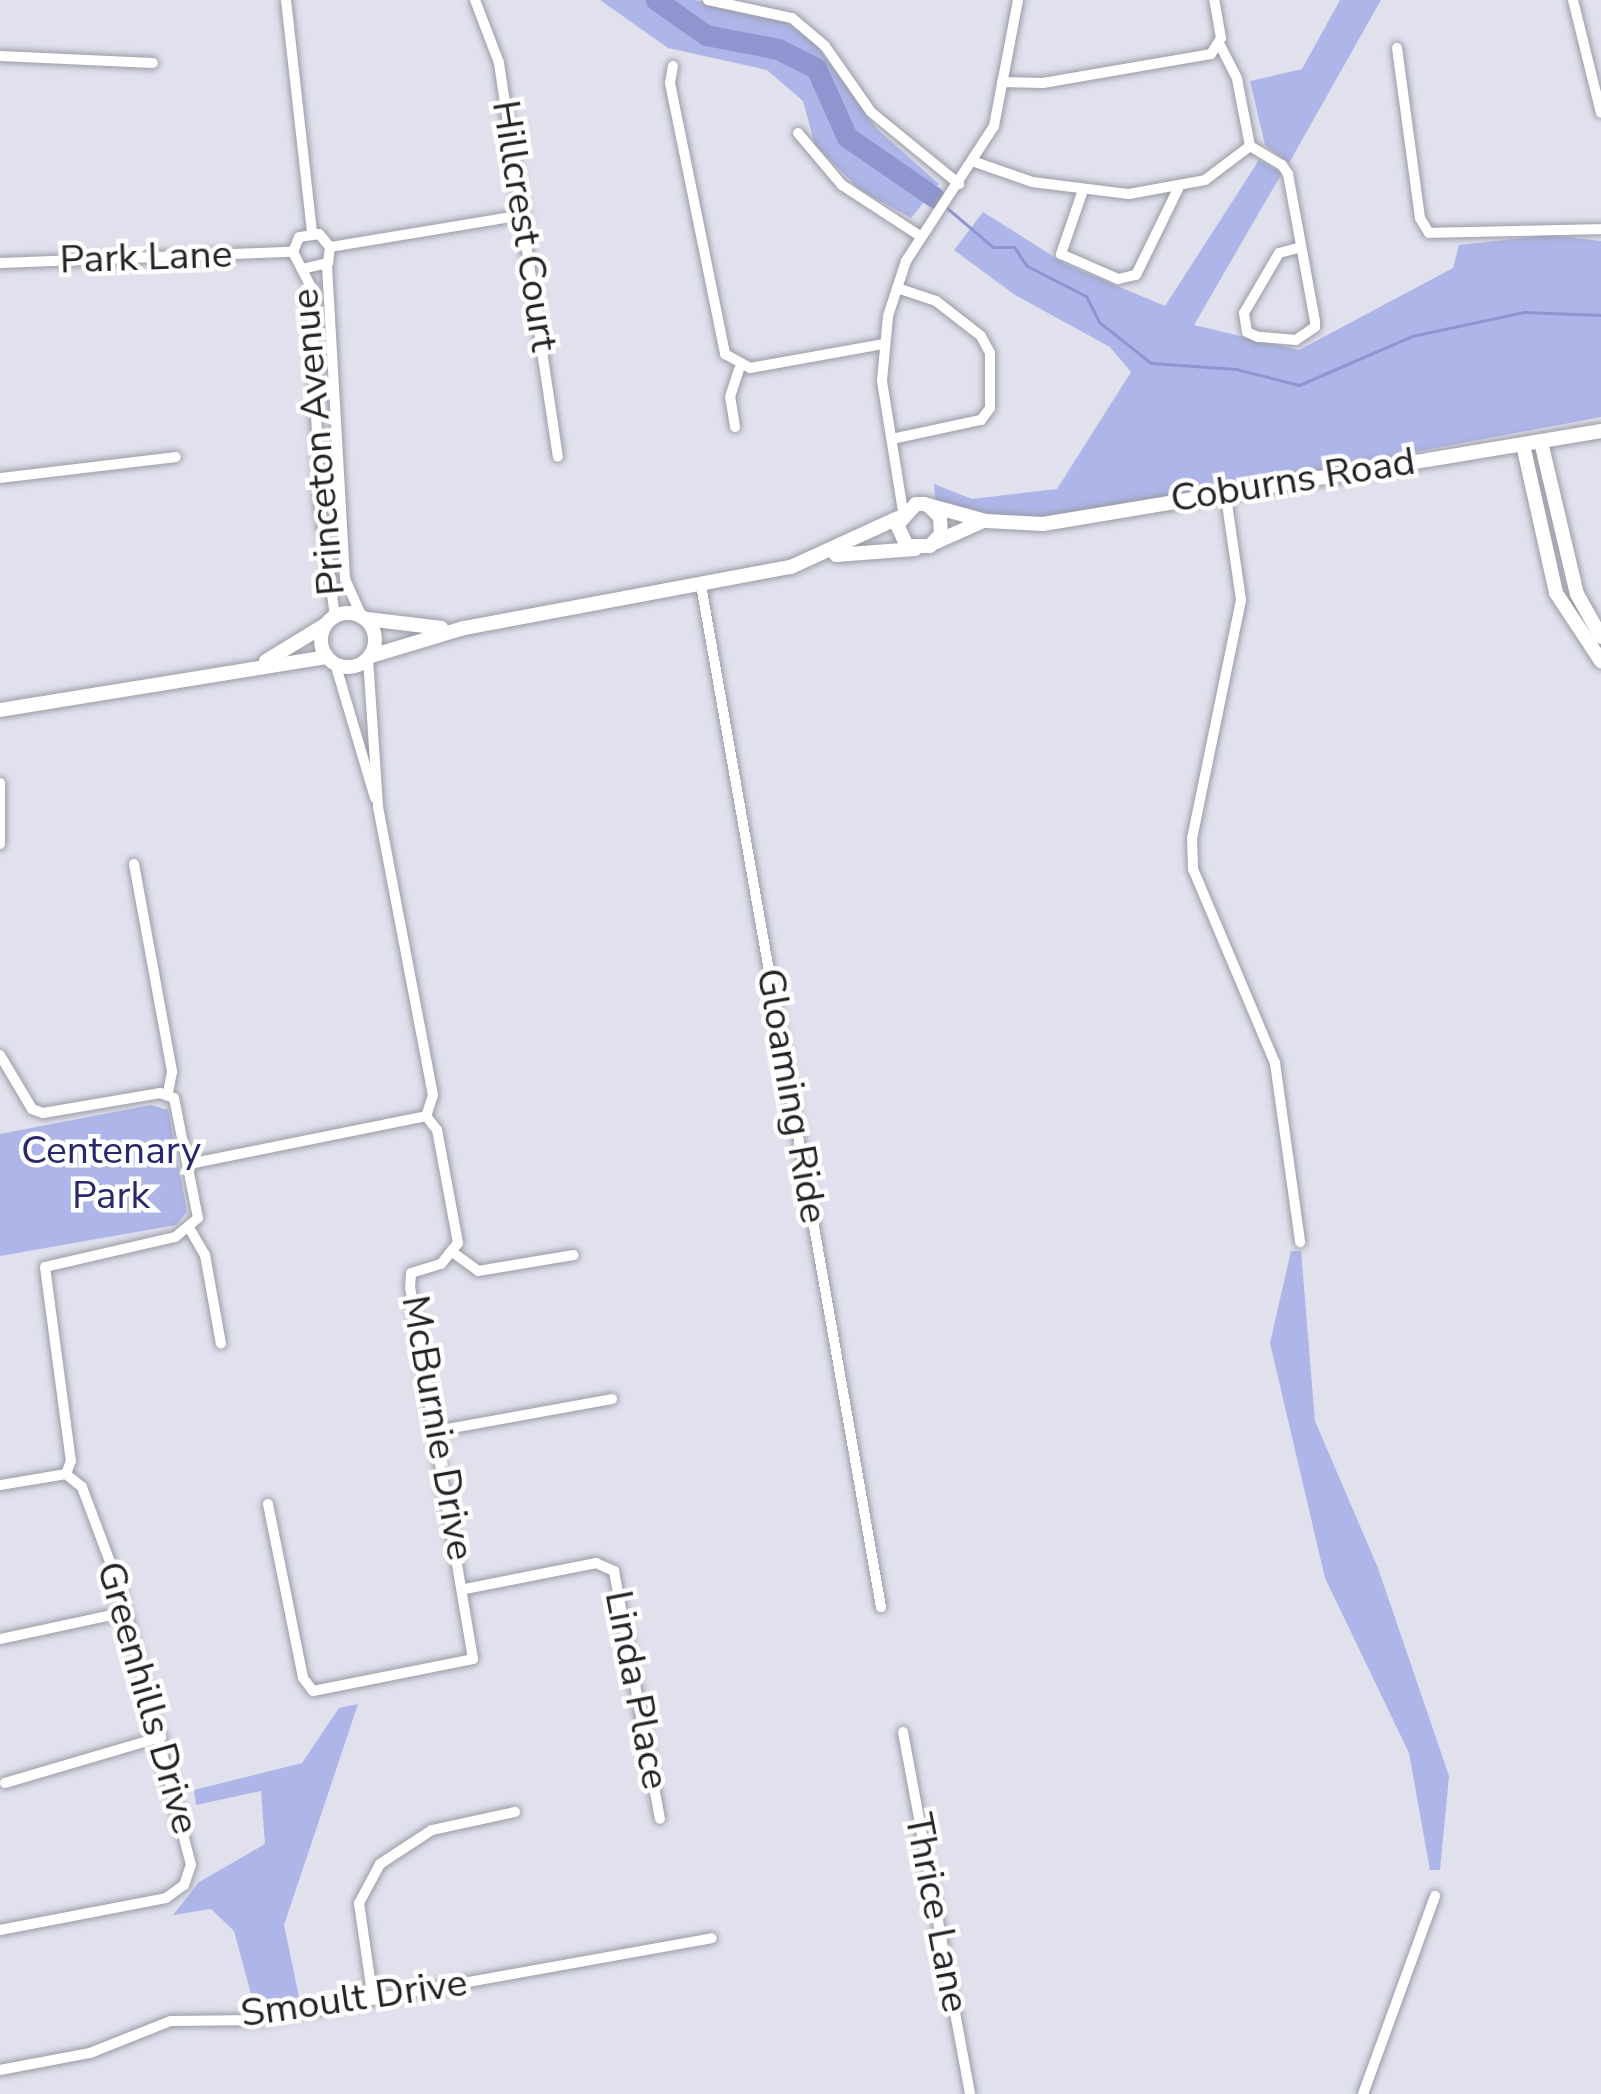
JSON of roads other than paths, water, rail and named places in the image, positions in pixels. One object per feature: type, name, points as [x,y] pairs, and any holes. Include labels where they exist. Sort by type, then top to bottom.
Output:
[{"type":"street","name":"Princeton Avenue","points":[[286,0],[312,233]]},
{"type":"street","name":"Hillcrest Court","points":[[475,0],[500,64],[558,457]]},
{"type":"street","points":[[708,0],[792,18],[825,46],[871,112],[959,184]]},
{"type":"street","points":[[915,549],[901,540],[901,472],[892,439],[883,344],[897,287],[920,236],[975,162],[1002,82],[1018,0]]},
{"type":"street","points":[[1214,0],[1220,45],[1238,79],[1250,146],[1288,174],[1300,247],[1313,332],[1287,341],[1251,335],[1244,314],[1279,253],[1300,247]]},
{"type":"street","points":[[1573,0],[1601,108]]},
{"type":"street","points":[[1002,82],[1043,83],[1210,54],[1220,45]]},
{"type":"street","points":[[1397,48],[1420,218],[1429,233],[1601,229]]},
{"type":"street","points":[[0,56],[153,63]]},
{"type":"street","points":[[673,66],[670,83],[725,354],[739,369]]},
{"type":"street","points":[[798,133],[842,185],[920,236]]},
{"type":"street","points":[[975,162],[1083,190],[1178,189],[1204,180],[1250,146]]},
{"type":"street","points":[[1083,190],[1061,254],[1118,279],[1136,274],[1178,189]]},
{"type":"street","points":[[293,252],[312,233],[331,247],[523,215]]},
{"type":"street","name":"Princeton Avenue","points":[[331,247],[328,263],[345,579],[364,617]]},
{"type":"street","name":"Princeton Avenue","points":[[293,252],[312,290],[319,498],[330,620]]},
{"type":"street","name":"Park Lane","points":[[0,263],[293,252]]},
{"type":"street","points":[[302,269],[328,263]]},
{"type":"street","points":[[892,439],[981,420],[990,408],[990,353],[981,336],[936,301],[897,287]]},
{"type":"street","points":[[739,369],[883,344]]},
{"type":"street","points":[[735,427],[730,397],[739,369]]},
{"type":"street","name":"Coburns Road","points":[[926,505],[986,521],[1042,524],[1601,431]]},
{"type":"street","points":[[1540,442],[1577,594],[1601,637]]},
{"type":"street","points":[[1522,445],[1556,593],[1601,661]]},
{"type":"street","points":[[0,478],[176,457]]},
{"type":"street","points":[[0,710],[266,661],[331,660],[352,667],[369,657],[464,628],[701,585],[818,557],[915,549],[936,542],[940,518],[901,472]]},
{"type":"street","points":[[1226,490],[1241,600],[1193,868],[1275,1063],[1300,1242]]},
{"type":"street","points":[[818,557],[926,505]]},
{"type":"street","name":"Coburns Road","points":[[936,542],[953,528],[986,521]]},
{"type":"street","name":"Gloaming Ride","points":[[701,585],[881,1607]]},
{"type":"street","points":[[364,617],[375,633],[369,657]]},
{"type":"street","points":[[266,661],[330,620],[364,617],[464,628]]},
{"type":"street","points":[[330,620],[331,660]]},
{"type":"street","name":"McBurnie Drive","points":[[369,657],[378,807]]},
{"type":"street","name":"McBurnie Drive","points":[[268,1504],[303,1678],[313,1691],[473,1659],[411,1273],[455,1254],[436,1130],[426,1116],[434,1095],[378,807],[331,660]]},
{"type":"street","points":[[0,783],[0,844]]},
{"type":"street","points":[[134,864],[172,1072],[168,1094]]},
{"type":"street","points":[[0,1055],[32,1109],[43,1113],[168,1094]]},
{"type":"street","points":[[0,1485],[66,1474],[73,1448],[44,1267],[191,1231],[198,1218],[179,1105],[168,1094]]},
{"type":"street","points":[[189,1164],[426,1116]]},
{"type":"street","points":[[191,1231],[205,1255],[221,1344]]},
{"type":"street","points":[[455,1254],[478,1270],[574,1255]]},
{"type":"street","points":[[436,1431],[612,1399]]},
{"type":"street","name":"Greenhills Drive","points":[[0,1930],[166,1898],[184,1885],[191,1844],[126,1612],[82,1487],[66,1474]]},
{"type":"street","name":"Linda Place","points":[[465,1588],[596,1563],[614,1571],[660,1819]]},
{"type":"street","points":[[0,1639],[126,1612]]},
{"type":"street","name":"Thrice Lane","points":[[903,1732],[970,2094]]},
{"type":"street","points":[[5,1783],[161,1737]]},
{"type":"street","points":[[373,2000],[358,1928],[372,1874],[403,1844],[432,1830],[515,1812]]},
{"type":"street","points":[[1363,2094],[1435,1896]]},
{"type":"street","name":"Smoult Drive","points":[[0,2070],[90,2054],[171,2021],[256,2020],[712,1938]]},
{"type":"waterway","points":[[656,0],[706,35],[778,49],[816,68],[847,137],[934,197]]},
{"type":"waterway","points":[[934,197],[993,247],[1014,247],[1027,266],[1086,296],[1099,322],[1151,363],[1236,369],[1299,385],[1412,336],[1524,312],[1601,315]]},
{"type":"park label","name":"Centenary Park","points":[[111,1174]]}]
